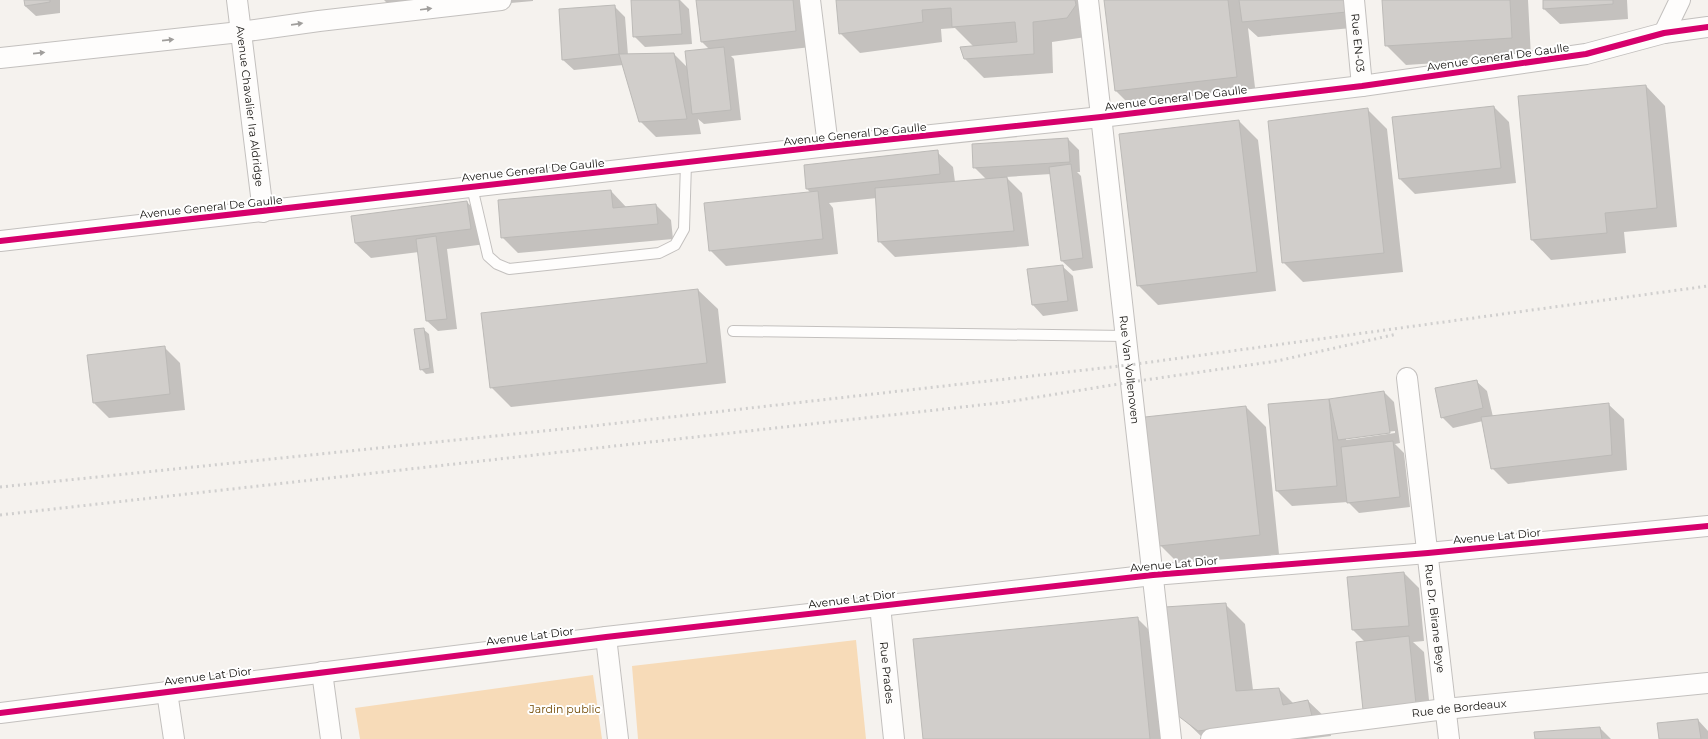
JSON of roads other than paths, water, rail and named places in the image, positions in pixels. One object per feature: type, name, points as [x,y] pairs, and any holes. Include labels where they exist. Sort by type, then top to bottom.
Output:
[{"type":"street","name":"Avenue Chavalier Ira Aldridge","points":[[237,0],[263,212]]},
{"type":"street","points":[[0,58],[240,32],[319,21],[502,0]]},
{"type":"street","points":[[810,0],[828,146]]},
{"type":"street","name":"Rue Van Vollenoven","points":[[1088,0],[1171,739]]},
{"type":"street","name":"Rue EN-03","points":[[1354,0],[1362,86]]},
{"type":"street","points":[[1664,33],[1680,0]]},
{"type":"street","name":"Avenue General De Gaulle","points":[[0,241],[828,146],[1101,117],[1362,86],[1586,54],[1664,33],[1708,28]]},
{"type":"street","name":"Rue Dr. Birane Beye","points":[[1407,378],[1449,739]]},
{"type":"street","name":"Avenue Lat Dior","points":[[0,713],[606,637],[1153,575],[1428,553],[1708,526]]},
{"type":"street","name":"Rue Prades","points":[[880,606],[894,739]]},
{"type":"street","points":[[606,637],[618,739]]},
{"type":"street","points":[[322,672],[331,739]]},
{"type":"street","name":"Rue de Bordeaux","points":[[1211,739],[1445,709],[1708,683]]},
{"type":"street","points":[[167,692],[174,739]]},
{"type":"lane","points":[[472,187],[488,256],[497,264],[509,269],[659,252],[675,245],[684,229],[686,163]]},
{"type":"lane","points":[[733,331],[1126,336]]},
{"type":"railway","points":[[0,487],[592,426],[1129,365],[1708,286]]},
{"type":"railway","points":[[0,515],[1007,402],[1277,361],[1397,334]]},
{"type":"park label","name":"Jardin public","points":[[565,709]]}]
